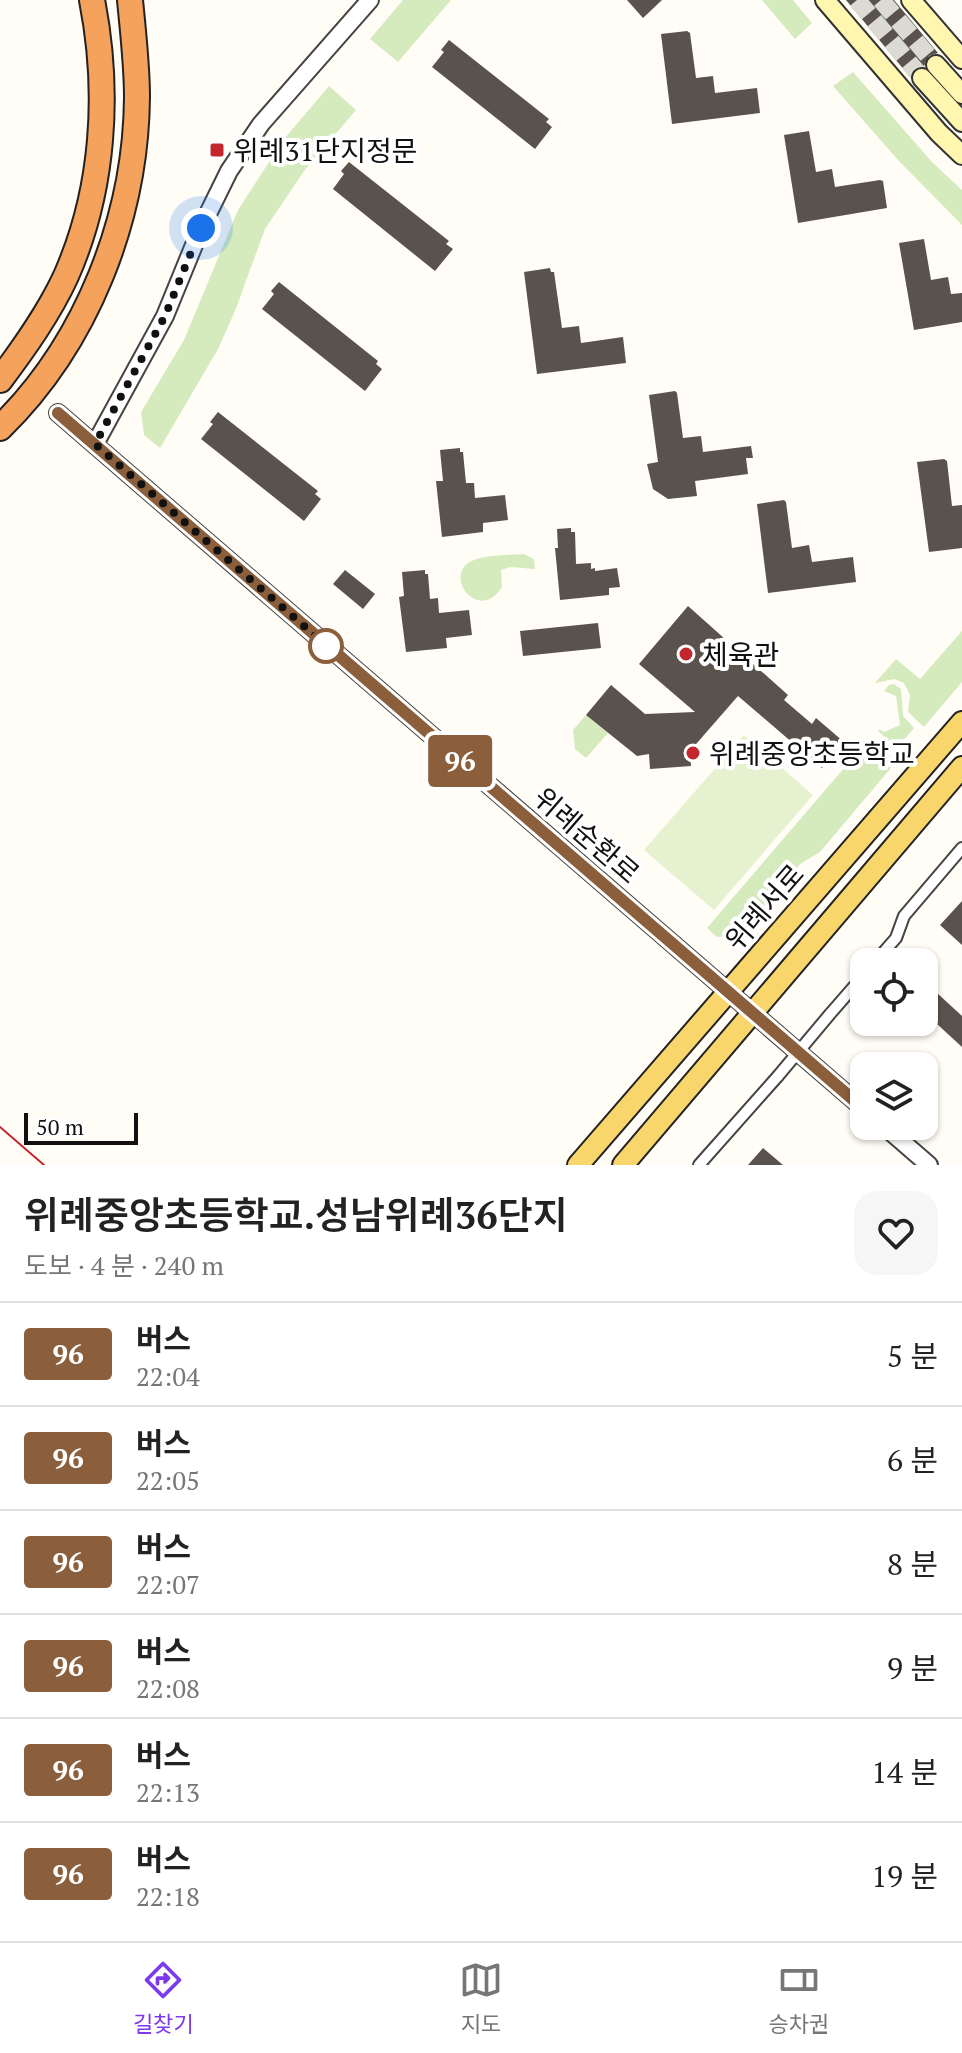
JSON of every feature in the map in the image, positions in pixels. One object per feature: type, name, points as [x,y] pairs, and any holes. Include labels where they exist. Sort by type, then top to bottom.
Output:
[{"type":"highway","points":[[0,428],[65,348],[90,300],[112,245],[126,187],[136,124],[137,77],[130,0]]},
{"type":"highway","points":[[0,380],[64,279],[88,215],[96,176],[102,111],[101,63],[93,2]]},
{"type":"main road","points":[[825,0],[939,133],[962,155]]},
{"type":"main road","points":[[911,0],[962,59]]},
{"type":"main road","points":[[962,94],[929,72],[962,122]]},
{"type":"main road","name":"위례서로","points":[[578,1165],[962,722]]},
{"type":"main road","points":[[623,1165],[962,767]]},
{"type":"street","points":[[95,444],[165,316],[201,228],[229,171],[261,124],[370,0]]},
{"type":"street","name":"위례순환로","points":[[58,413],[850,1097]]},
{"type":"street","points":[[887,948],[896,938],[904,916],[962,848]]},
{"type":"street","points":[[699,1165],[850,991]]},
{"type":"street","points":[[900,1140],[929,1165]]},
{"type":"green space","points":[[403,0],[451,0],[398,62],[370,39]]},
{"type":"green space","points":[[762,0],[793,0],[812,23],[795,39]]},
{"type":"green space","points":[[853,72],[932,162],[962,190],[962,225],[899,161],[833,86]]},
{"type":"green space","points":[[329,86],[356,110],[304,171],[265,229],[218,349],[160,448],[144,435],[141,412],[184,340],[238,210],[284,139]]},
{"type":"green space","points":[[524,554],[534,559],[535,569],[510,567],[501,570],[502,587],[493,597],[483,601],[466,593],[461,575],[464,566],[491,556]]},
{"type":"green space","points":[[962,631],[962,682],[924,727],[908,712],[910,695],[904,683],[894,679],[875,683],[896,659],[920,679]]},
{"type":"green space","points":[[894,684],[901,689],[903,716],[914,728],[897,748],[878,731],[884,732],[900,725],[896,696],[884,691]]},
{"type":"green space","points":[[586,715],[608,733],[586,758],[575,749],[573,730]]},
{"type":"green space","points":[[744,735],[813,795],[714,910],[644,850]]},
{"type":"green space","points":[[869,739],[896,762],[820,852],[800,864],[739,935],[717,937],[707,928]]},
{"type":"building","points":[[627,0],[662,0],[643,18]]},
{"type":"building","points":[[846,0],[894,0],[938,53],[929,56],[924,66],[915,69],[910,77]]},
{"type":"building","points":[[690,33],[696,78],[713,76],[715,93],[757,88],[760,113],[672,124],[661,34]]},
{"type":"building","points":[[449,40],[549,119],[546,122],[552,127],[535,149],[432,67]]},
{"type":"building","points":[[809,131],[816,172],[832,169],[835,187],[883,181],[887,208],[798,223],[784,135]]},
{"type":"building","points":[[349,162],[449,241],[446,244],[453,249],[435,271],[333,189]]},
{"type":"building","points":[[924,239],[931,280],[948,277],[951,294],[962,293],[962,322],[914,330],[899,243]]},
{"type":"building","points":[[550,268],[554,272],[562,328],[579,326],[581,343],[623,337],[626,363],[537,374],[524,272]]},
{"type":"building","points":[[279,282],[378,361],[376,364],[382,369],[365,391],[262,309]]},
{"type":"building","points":[[675,391],[683,438],[701,436],[703,452],[751,446],[753,458],[746,458],[748,474],[695,481],[697,496],[668,499],[653,489],[647,464],[658,462],[649,395]]},
{"type":"building","points":[[218,412],[318,491],[315,494],[321,499],[304,521],[201,439]]},
{"type":"building","points":[[460,448],[466,483],[474,483],[475,498],[505,495],[508,520],[483,523],[483,532],[442,537],[436,481],[443,481],[440,450]]},
{"type":"building","points":[[947,461],[952,506],[962,505],[962,548],[929,552],[917,462]]},
{"type":"building","points":[[784,500],[792,548],[809,545],[812,562],[853,557],[856,582],[768,593],[757,504]]},
{"type":"building","points":[[571,528],[571,532],[575,532],[576,564],[591,563],[591,569],[595,568],[595,571],[617,568],[620,587],[609,588],[609,595],[560,600],[555,548],[558,548],[557,529]]},
{"type":"building","points":[[345,570],[375,594],[363,609],[333,584]]},
{"type":"building","points":[[425,570],[430,599],[438,598],[439,613],[469,610],[472,635],[446,638],[447,648],[406,652],[399,597],[404,596],[402,572]]},
{"type":"building","points":[[688,606],[788,695],[784,700],[812,724],[816,718],[844,742],[822,768],[738,696],[690,751],[691,766],[650,769],[649,754],[637,756],[586,715],[611,685],[645,714],[695,712],[639,664]]},
{"type":"building","points":[[598,623],[601,648],[523,656],[520,631]]},
{"type":"building","points":[[962,901],[962,945],[940,925]]},
{"type":"building","points":[[938,994],[962,1016],[962,1047],[938,1025]]},
{"type":"building","points":[[763,1148],[783,1165],[748,1165]]},
{"type":"tunnel","points":[[857,0],[922,78]]},
{"type":"tunnel","points":[[881,0],[936,65]]},
{"type":"tram line","points":[[0,1127],[44,1165]]},
{"type":"bus line","name":"96","points":[[58,413],[850,1097]]},
{"type":"place","name":"위례31단지정문","points":[[217,150]]},
{"type":"place","name":"체육관","points":[[686,654]]},
{"type":"place","name":"위례중앙초등학교","points":[[693,753]]},
{"type":"route","points":[[201,228],[165,316],[95,444],[326,646]]}]
